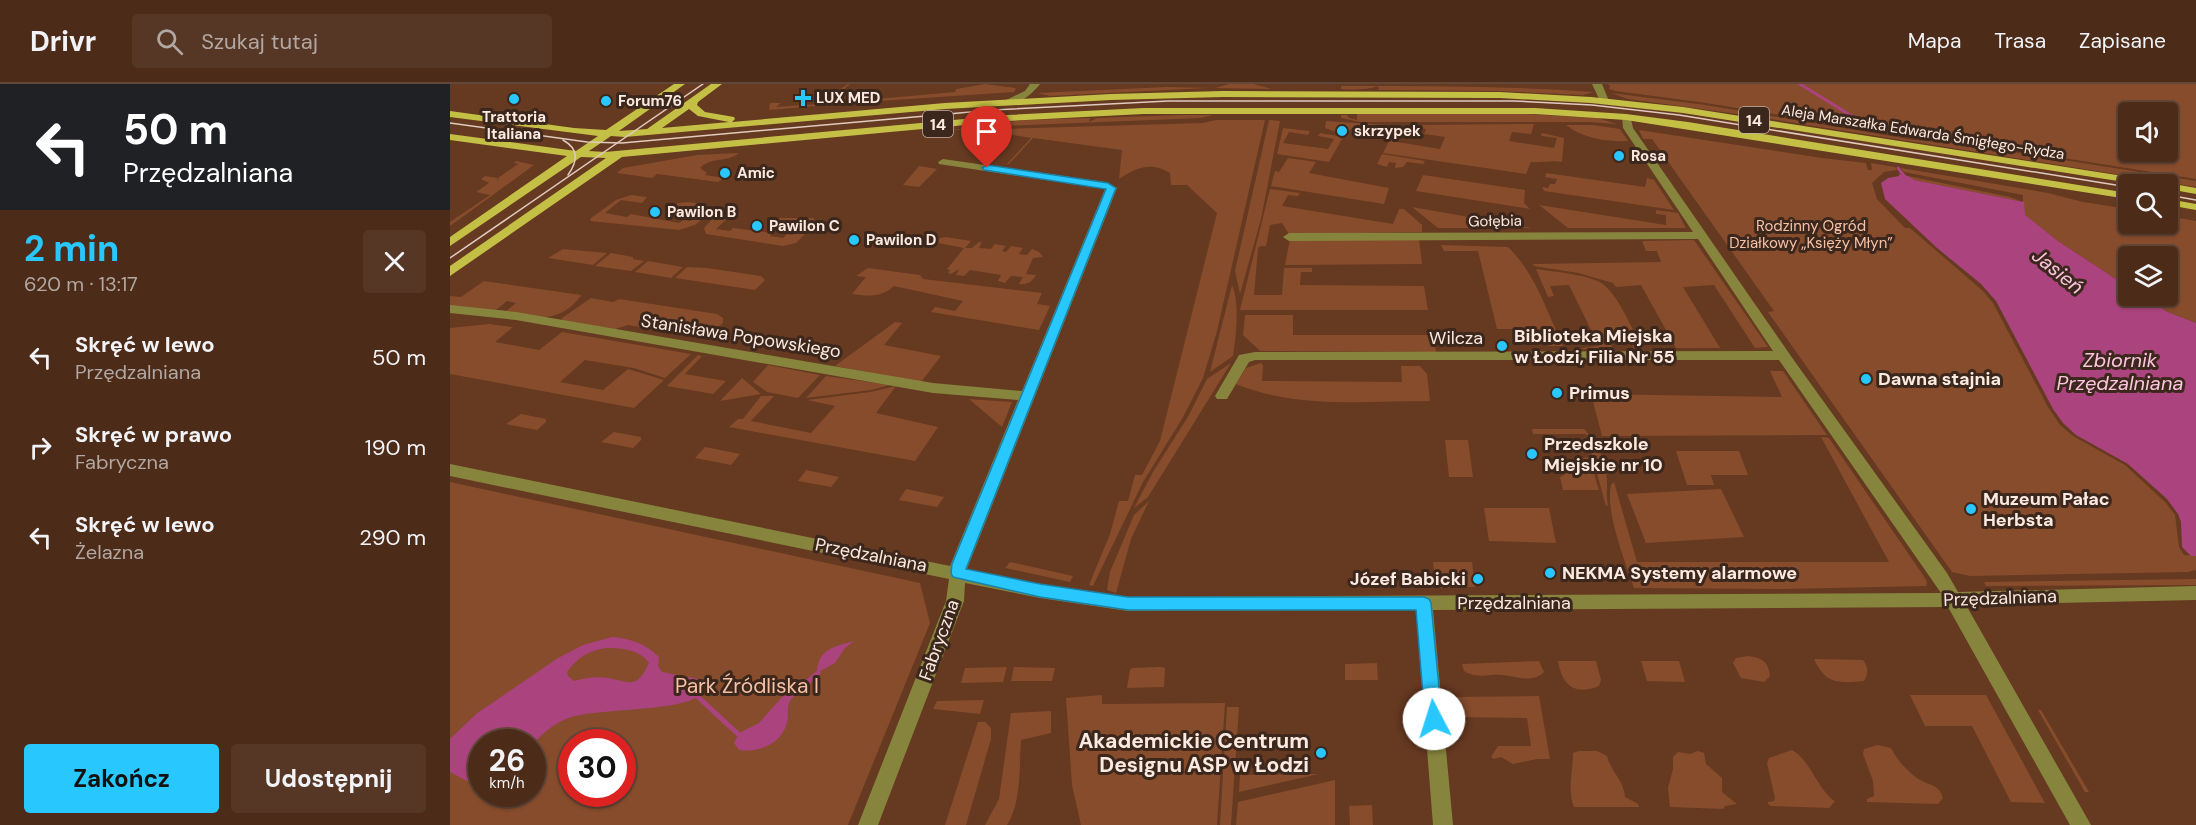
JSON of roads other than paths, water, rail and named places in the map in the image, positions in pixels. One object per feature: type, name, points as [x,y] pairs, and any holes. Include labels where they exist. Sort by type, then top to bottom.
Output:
[{"type":"main road","points":[[450,242],[680,84]]},
{"type":"main road","points":[[450,272],[717,84]]},
{"type":"main road","name":"Aleja Marszałka Edwarda Śmigłego-Rydza","points":[[608,134],[1044,100],[1158,95],[1500,95],[1604,101],[1705,113],[2118,178]]},
{"type":"main road","points":[[694,100],[693,108],[702,114],[761,122]]},
{"type":"main road","name":"Aleja Marszałka Edwarda Śmigłego-Rydza","points":[[618,154],[1008,118],[1151,111],[1535,111],[1626,117],[1737,132],[2118,194]]},
{"type":"main road","name":"14","points":[[450,114],[608,134]]},
{"type":"main road","name":"14","points":[[450,137],[579,154],[618,154]]},
{"type":"main road","points":[[2178,188],[2196,191]]},
{"type":"main road","points":[[2178,204],[2196,207]]},
{"type":"street","points":[[1005,103],[1028,93],[1035,84]]},
{"type":"street","points":[[1598,84],[1604,101]]},
{"type":"street","points":[[1028,93],[1044,100]]},
{"type":"street","points":[[1626,117],[1629,129],[1701,235],[1954,599],[2082,825]]},
{"type":"street","name":"Fabryczna","points":[[868,825],[955,601],[959,564],[1110,187],[943,162]]},
{"type":"street","name":"Gołębia","points":[[1289,237],[1701,235]]},
{"type":"street","name":"Stanisława Popowskiego","points":[[450,309],[504,315],[760,356],[933,388],[1026,396]]},
{"type":"street","name":"Wilcza","points":[[1222,396],[1244,358],[1255,356],[1683,357],[1783,355]]},
{"type":"street","name":"Przędzalniana","points":[[450,470],[1040,591],[1118,603],[1954,599],[2196,593]]},
{"type":"street","points":[[1424,603],[1443,825]]},
{"type":"water","name":"Zbiornik Przędzalniana","points":[[1899,174],[1914,180],[2024,202],[2025,215],[2058,241],[2118,280],[2118,306],[2158,306],[2196,323],[2196,556],[2191,556],[2182,547],[2181,522],[2167,499],[2128,464],[2076,435],[2063,423],[2053,409],[1996,301],[1981,284],[1937,248],[1885,199],[1881,183],[1888,178],[1899,176]]},
{"type":"water","points":[[612,637],[625,639],[637,642],[659,657],[658,666],[662,672],[698,679],[701,693],[693,699],[678,704],[579,715],[556,724],[546,732],[546,729],[468,729],[468,781],[450,772],[450,739],[476,714],[558,658],[583,645]],"holes":[[[601,649],[625,649],[641,655],[649,663],[636,681],[628,682],[600,677],[574,681],[568,676],[567,672],[584,656]]]},
{"type":"water","points":[[854,641],[845,648],[835,663],[817,673],[820,658],[824,653],[834,647]]},
{"type":"water","points":[[795,692],[796,695],[788,705],[788,717],[783,733],[773,743],[760,749],[739,750],[734,743],[739,733],[759,723],[782,697]]},
{"type":"waterway","name":"Jasień","points":[[1800,84],[1863,123],[1867,128]]},
{"type":"waterway","name":"Jasień","points":[[1898,168],[1906,178]]},
{"type":"waterway","points":[[795,693],[818,673]]},
{"type":"waterway","points":[[698,697],[738,734]]},
{"type":"tram line","points":[[617,143],[703,84]]},
{"type":"tram line","points":[[617,143],[993,110],[1168,101],[1514,101],[1592,105],[1679,115],[2118,185]]},
{"type":"tram line","points":[[450,123],[587,142],[617,143]]},
{"type":"tram line","points":[[563,140],[572,147],[575,156],[574,165],[568,175]]},
{"type":"tram line","points":[[450,258],[617,143]]},
{"type":"tram line","points":[[2178,197],[2196,200]]},
{"type":"place","name":"LUX MED","points":[[803,98]]},
{"type":"place","name":"Trattoria Italiana","points":[[514,99]]},
{"type":"place","name":"Forum76","points":[[606,101]]},
{"type":"place","name":"skrzypek","points":[[1342,131]]},
{"type":"place","name":"Rosa","points":[[1619,156]]},
{"type":"place","name":"Amic","points":[[725,173]]},
{"type":"place","name":"Pawilon B","points":[[655,212]]},
{"type":"place","name":"Pawilon C","points":[[757,226]]},
{"type":"place","name":"Pawilon D","points":[[854,240]]},
{"type":"place","name":"Biblioteka Miejska w Łodzi, Filia Nr 55","points":[[1502,346]]},
{"type":"place","name":"Dawna stajnia","points":[[1866,379]]},
{"type":"place","name":"Primus","points":[[1557,393]]},
{"type":"place","name":"Przedszkole Miejskie nr 10","points":[[1532,454]]},
{"type":"place","name":"Muzeum Pałac Herbsta","points":[[1971,509]]},
{"type":"place","name":"NEKMA Systemy alarmowe","points":[[1550,573]]},
{"type":"place","name":"Józef Babicki","points":[[1478,579]]},
{"type":"place","name":"Akademickie Centrum Designu ASP w Łodzi","points":[[1321,753]]},
{"type":"park label","name":"Rodzinny Ogród Działkowy „Księży Młyn”","points":[[1811,234]]},
{"type":"park label","name":"Park Źródliska I","points":[[747,686]]}]
